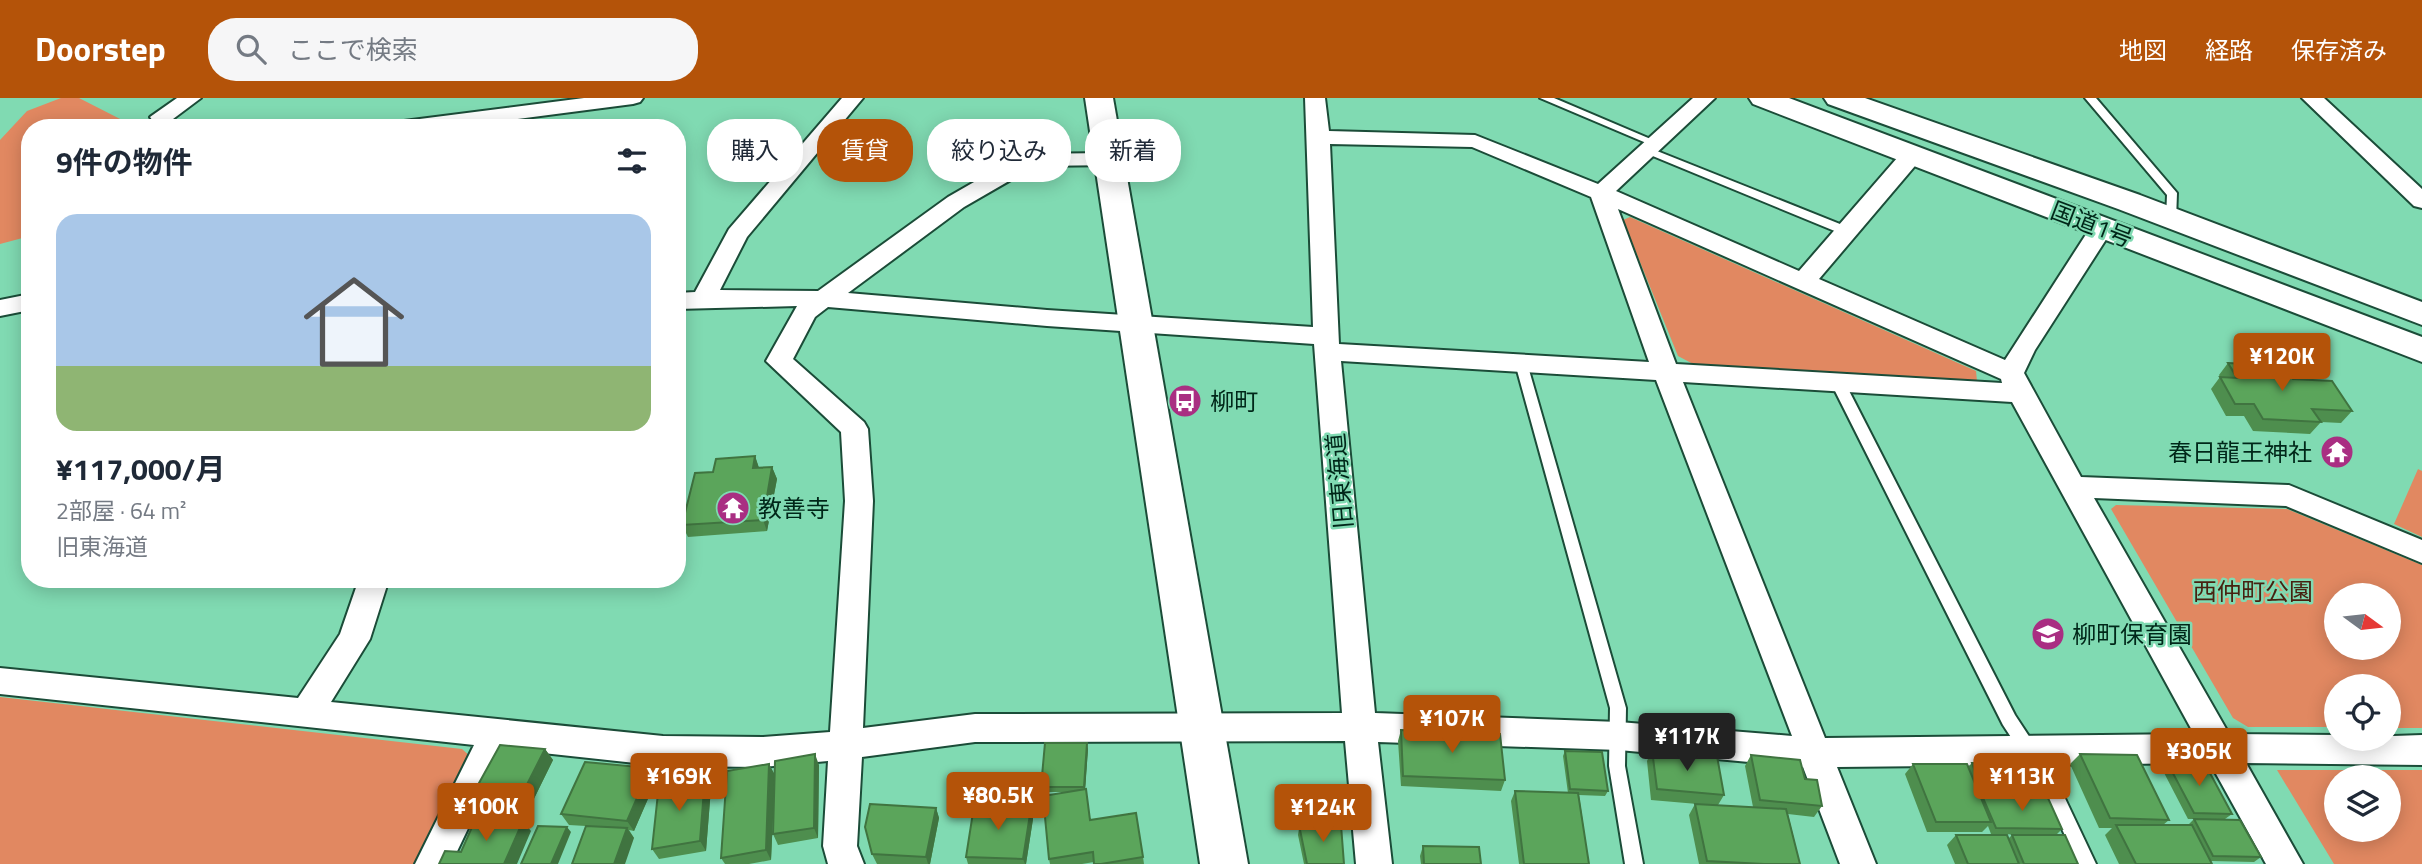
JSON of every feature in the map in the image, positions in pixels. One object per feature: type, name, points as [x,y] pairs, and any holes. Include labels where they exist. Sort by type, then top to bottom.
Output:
[{"type":"main road","points":[[1099,98],[1103,119]]},
{"type":"main road","name":"国道1号","points":[[1763,98],[2422,350]]},
{"type":"main road","name":"国道1号","points":[[1838,98],[2172,218],[2422,314]]},
{"type":"main road","points":[[1114,182],[1224,864]]},
{"type":"street","points":[[162,119],[161,117],[191,98]]},
{"type":"street","points":[[440,119],[633,98]]},
{"type":"street","name":"旧東海道","points":[[1315,98],[1327,344],[1359,727],[1374,864]]},
{"type":"street","points":[[1601,193],[1705,98]]},
{"type":"street","points":[[2312,98],[2422,201]]},
{"type":"street","points":[[704,298],[737,234],[849,99]]},
{"type":"street","points":[[1319,137],[1475,141],[1804,282],[2015,383],[2285,864]]},
{"type":"street","points":[[1804,282],[1912,155]]},
{"type":"street","points":[[846,864],[840,846],[859,501],[853,429],[779,361],[805,312],[956,202],[1031,159],[1085,160]]},
{"type":"street","points":[[1601,193],[1665,370],[1858,864]]},
{"type":"street","points":[[2015,383],[2023,349],[2102,227]]},
{"type":"street","points":[[686,299],[822,299],[1137,325],[1521,363],[1837,381],[2015,383]]},
{"type":"street","points":[[0,308],[21,304]]},
{"type":"street","points":[[2073,487],[2289,496],[2422,552]]},
{"type":"street","points":[[306,713],[354,639],[371,588]]},
{"type":"street","points":[[0,681],[663,751],[763,752],[844,745],[975,728],[1200,727],[1359,727],[1619,736],[1815,753],[2219,748],[2422,750]]},
{"type":"street","points":[[433,864],[497,733]]},
{"type":"lane","points":[[1545,98],[1846,231]]},
{"type":"lane","points":[[2090,98],[2173,195],[2172,218]]},
{"type":"lane","points":[[1521,363],[1618,708],[1617,766],[1634,864]]},
{"type":"lane","points":[[1837,381],[2009,720],[2047,778],[2087,864]]},
{"type":"green space","points":[[61,98],[79,98],[120,119],[21,119],[21,238],[0,244],[0,140],[27,111]]},
{"type":"green space","points":[[1630,217],[1976,371],[1977,381],[1695,365],[1678,356],[1623,220]]},
{"type":"green space","points":[[2418,469],[2422,471],[2422,537],[2394,524]]},
{"type":"green space","name":"西仲町公園","points":[[2116,505],[2287,509],[2422,565],[2422,728],[2401,728],[2401,674],[2324,674],[2324,727],[2248,727],[2233,718],[2111,509]]},
{"type":"green space","points":[[0,697],[462,749],[471,757],[417,864],[0,864]]},
{"type":"green space","points":[[2277,770],[2324,770],[2324,842],[2401,842],[2401,770],[2422,770],[2422,864],[2334,864]]},
{"type":"building","points":[[2228,363],[2285,366],[2293,379],[2332,381],[2352,411],[2312,409],[2321,422],[2263,419],[2254,404],[2235,404],[2220,377],[2237,378]]},
{"type":"building","name":"教善寺","points":[[755,456],[753,468],[772,467],[763,520],[686,525],[686,509],[695,473],[713,472],[716,459]]},
{"type":"building","points":[[1401,730],[1500,734],[1505,780],[1403,776]]},
{"type":"building","points":[[1045,743],[1087,743],[1084,787],[1041,787]]},
{"type":"building","points":[[500,745],[545,749],[515,808],[468,803]]},
{"type":"building","points":[[1652,750],[1717,756],[1724,795],[1657,789]]},
{"type":"building","points":[[1565,751],[1602,752],[1608,791],[1570,789]]},
{"type":"building","points":[[815,754],[814,828],[773,834],[775,761]]},
{"type":"building","points":[[2080,754],[2137,755],[2169,820],[2110,818]]},
{"type":"building","points":[[1751,755],[1800,760],[1805,779],[1817,780],[1822,806],[1760,800]]},
{"type":"building","points":[[585,762],[650,768],[627,821],[561,814]]},
{"type":"building","points":[[2167,762],[2204,762],[2232,814],[2194,813]]},
{"type":"building","points":[[1972,763],[2029,765],[2042,793],[1982,791]]},
{"type":"building","points":[[769,764],[766,850],[721,858],[727,771]]},
{"type":"building","points":[[1913,764],[1967,764],[1991,822],[1936,822]]},
{"type":"building","points":[[705,777],[700,841],[652,849],[659,784]]},
{"type":"building","points":[[1297,785],[1338,786],[1340,824],[1297,822]]},
{"type":"building","points":[[1086,789],[1090,820],[1136,813],[1143,857],[1101,864],[1094,864],[1093,852],[1049,859],[1043,796]]},
{"type":"building","points":[[1515,791],[1578,793],[1589,864],[1524,864]]},
{"type":"building","points":[[1983,798],[2048,798],[2062,829],[1996,828]]},
{"type":"building","points":[[870,804],[936,808],[926,857],[872,854],[865,827]]},
{"type":"building","points":[[1695,804],[1786,809],[1800,864],[1707,861]]},
{"type":"building","points":[[974,806],[1031,808],[1023,859],[966,857]]},
{"type":"building","points":[[476,818],[523,821],[504,864],[439,864],[445,851],[461,852]]},
{"type":"building","points":[[2194,819],[2240,820],[2261,857],[2213,856]]},
{"type":"building","points":[[1299,825],[1341,825],[1344,864],[1307,864]]},
{"type":"building","points":[[2116,825],[2192,825],[2212,864],[2136,864]]},
{"type":"building","points":[[538,826],[567,827],[551,864],[521,864]]},
{"type":"building","points":[[586,826],[627,828],[614,864],[572,864]]},
{"type":"building","points":[[1956,835],[2007,835],[2019,864],[1968,864]]},
{"type":"building","points":[[2012,835],[2065,835],[2078,864],[2024,864]]},
{"type":"building","points":[[1423,846],[1479,847],[1481,864],[1424,864]]},
{"type":"place","name":"柳町","points":[[1185,401]]},
{"type":"place","name":"春日龍王神社","points":[[2337,452]]},
{"type":"place","name":"教善寺","points":[[733,508]]},
{"type":"place","name":"柳町保育園","points":[[2048,634]]}]
